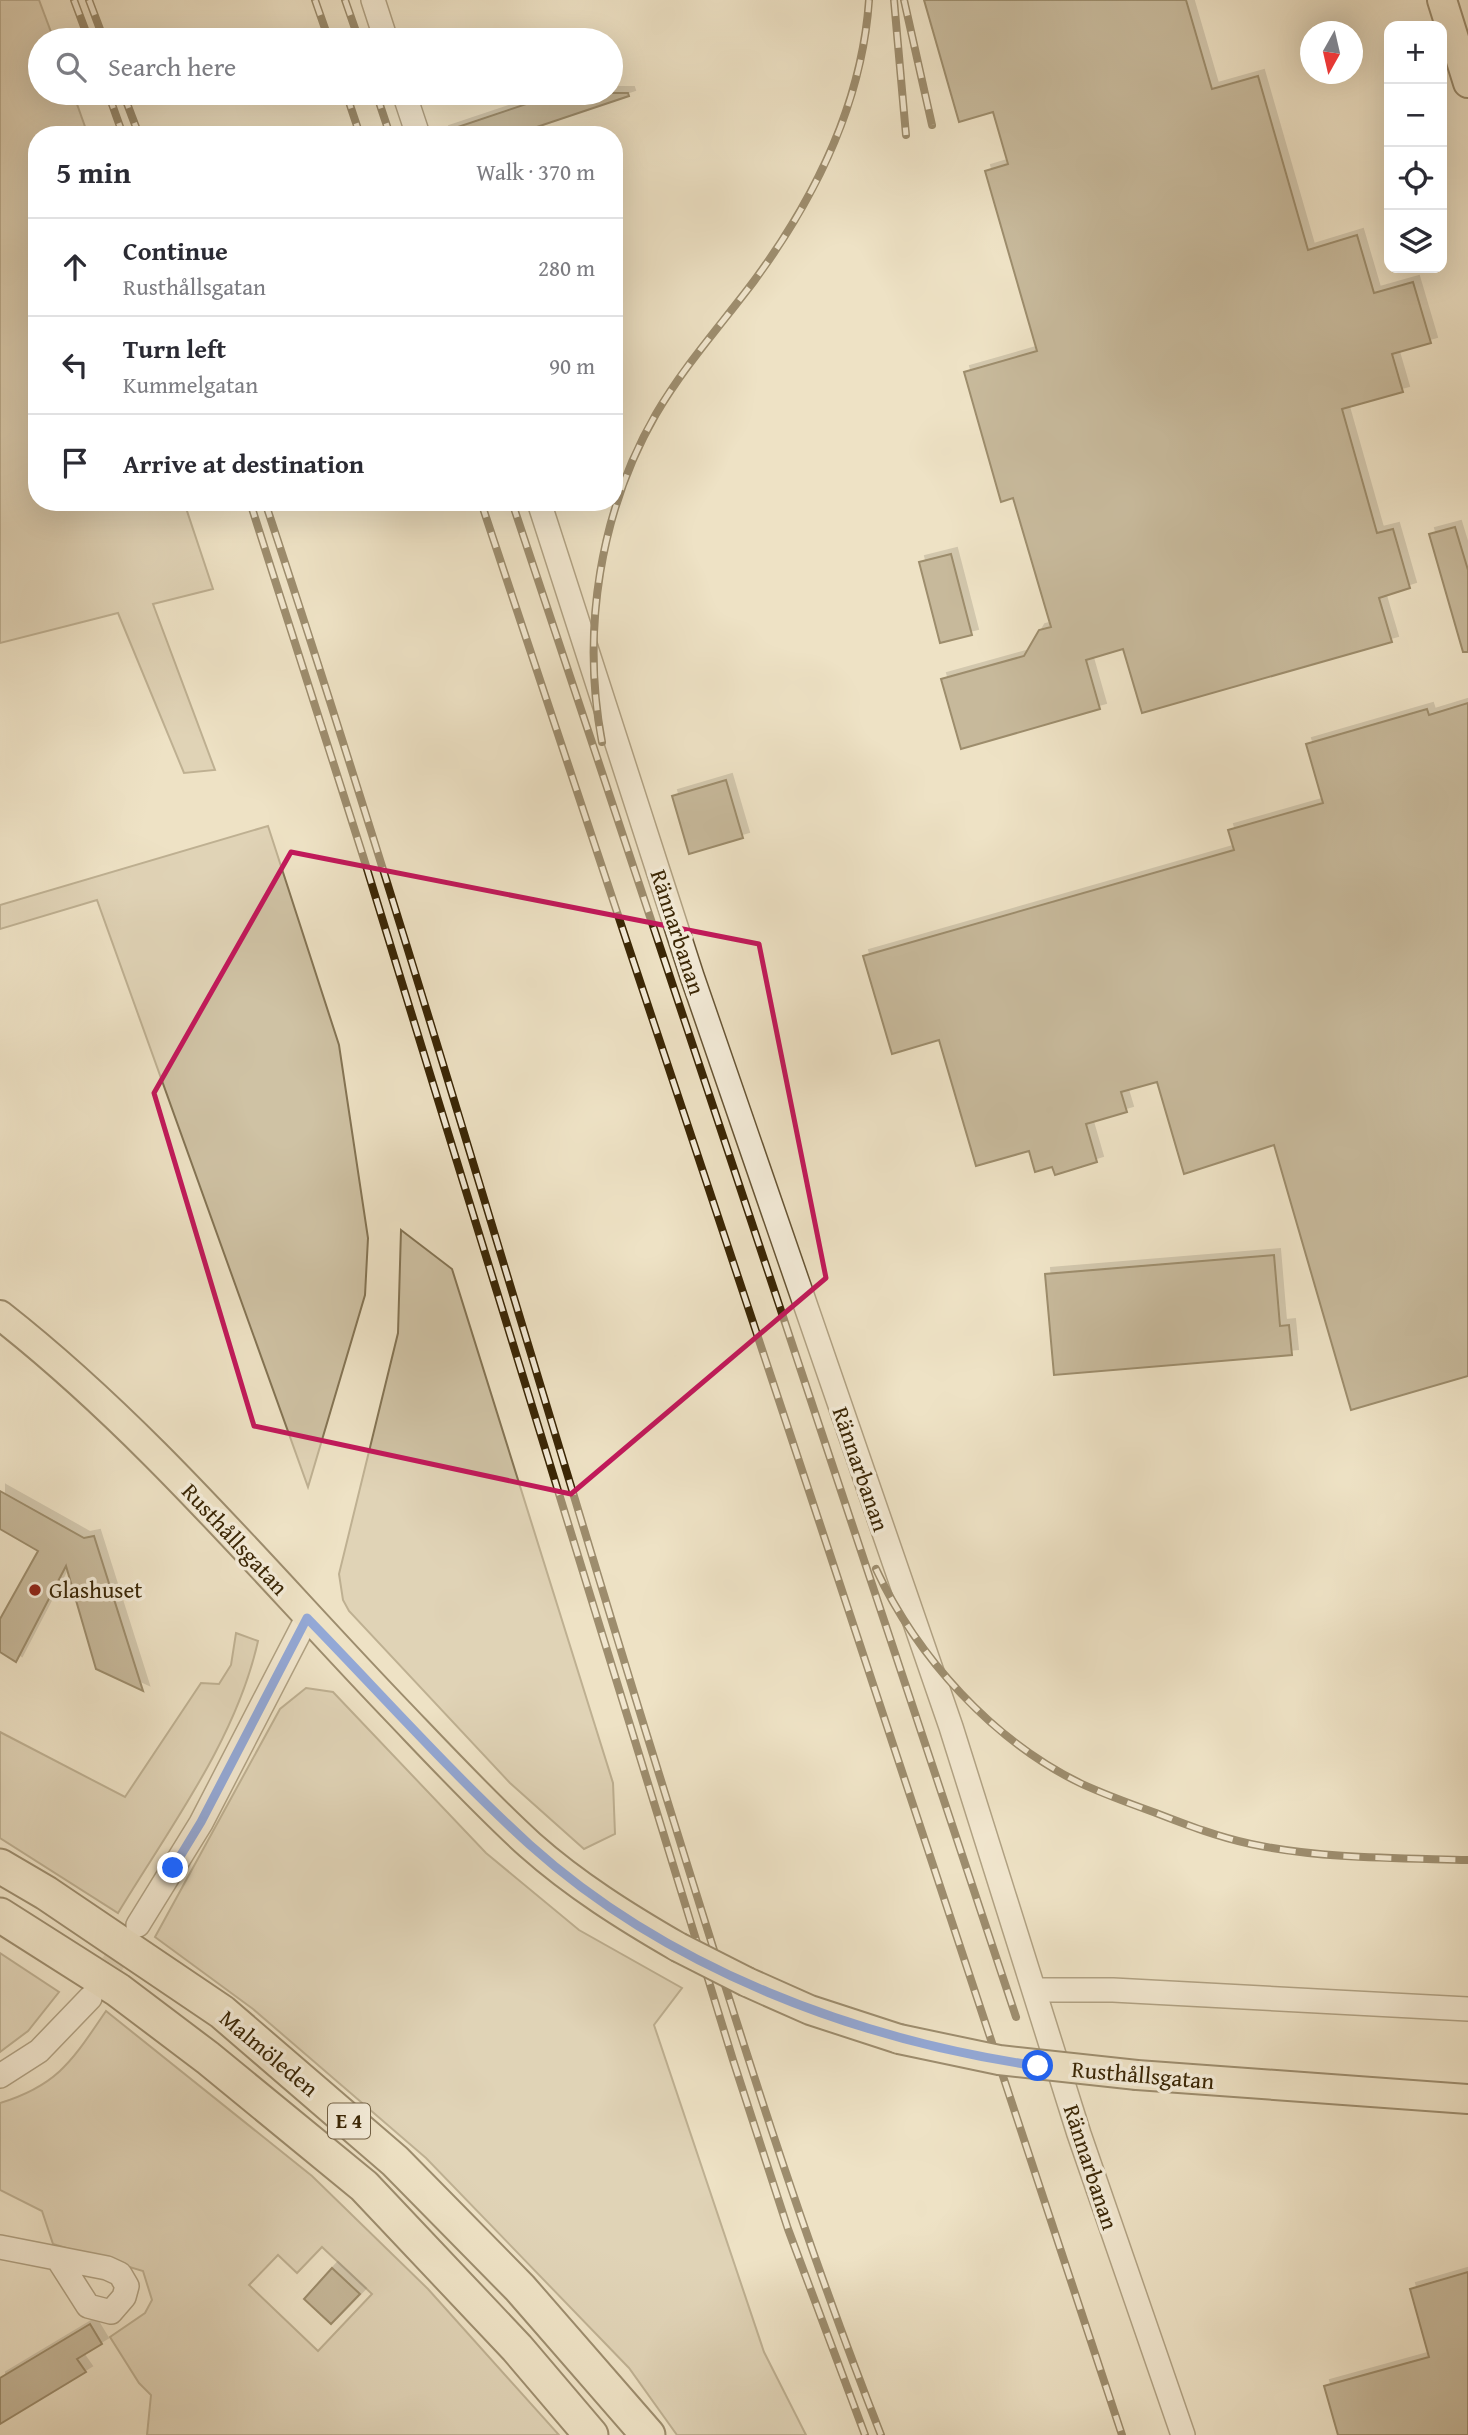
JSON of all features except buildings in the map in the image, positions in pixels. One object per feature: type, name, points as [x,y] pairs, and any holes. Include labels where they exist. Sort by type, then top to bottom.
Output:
[{"type":"highway","name":"Malmöleden","points":[[0,1866],[46,1893],[222,2012],[395,2161],[520,2288],[648,2435]]},
{"type":"highway","name":"Malmöleden","points":[[0,1915],[118,1990],[208,2058],[364,2186],[517,2348],[591,2435]]},
{"type":"main road","points":[[1442,0],[1468,83]]},
{"type":"main road","name":"Rusthållsgatan","points":[[0,1315],[48,1353],[122,1420],[216,1516],[307,1618],[531,1846],[603,1901],[678,1947],[810,2010],[899,2039],[999,2060],[1137,2075],[1468,2099]]},
{"type":"street","points":[[373,0],[382,28]]},
{"type":"street","points":[[408,105],[415,126]]},
{"type":"street","name":"Rännarbanan","points":[[542,511],[692,976],[951,1727],[1036,1990],[1079,2134],[1183,2435]]},
{"type":"street","points":[[138,1925],[201,1822],[307,1618]]},
{"type":"street","points":[[1036,1990],[1113,1990],[1468,2009]]},
{"type":"street","points":[[0,2077],[39,2051],[90,1998]]},
{"type":"street","points":[[0,2247],[58,2259]]},
{"type":"highlighted area","points":[[291,852],[759,944],[826,1278],[571,1494],[254,1426],[154,1093]]},
{"type":"shaded area","points":[[0,0],[39,0],[50,28],[28,28],[28,105],[77,105],[85,126],[28,126],[28,511],[187,511],[213,589],[153,604],[215,770],[184,773],[118,613],[0,643]]},
{"type":"shaded area","points":[[268,826],[339,1045],[368,1238],[365,1295],[308,1487],[97,900],[0,929],[0,905]]},
{"type":"shaded area","points":[[401,1230],[452,1269],[613,1783],[615,1834],[584,1849],[510,1783],[349,1611],[343,1600],[339,1574],[398,1333]]},
{"type":"shaded area","points":[[236,1633],[258,1641],[248,1678],[234,1713],[199,1782],[118,1913],[0,1838],[0,1732],[125,1797],[201,1683],[219,1684],[231,1665]]},
{"type":"shaded area","points":[[306,1688],[333,1692],[486,1853],[579,1930],[682,1988],[654,2025],[764,2352],[806,2435],[677,2435],[629,2368],[426,2158],[253,2009],[155,1937],[280,1709]]},
{"type":"shaded area","points":[[0,1953],[59,1992],[28,2031],[0,2052]]},
{"type":"shaded area","points":[[106,2011],[312,2176],[428,2289],[559,2435],[147,2435],[151,2395],[139,2383],[110,2337],[145,2313],[152,2300],[143,2271],[53,2244],[42,2211],[0,2190],[0,2103],[37,2088],[51,2079],[74,2056]],"holes":[[[322,2247],[372,2294],[318,2351],[249,2285],[278,2255],[297,2273]]]},
{"type":"tunnel","points":[[94,1993],[132,1933]]},
{"type":"railway","points":[[74,0],[84,28]]},
{"type":"railway","points":[[89,0],[100,28]]},
{"type":"railway","points":[[315,0],[325,28]]},
{"type":"railway","points":[[345,0],[355,28]]},
{"type":"railway","points":[[623,486],[637,451],[667,396],[754,281],[797,217],[815,183],[846,113],[857,76],[865,39],[869,0]]},
{"type":"railway","points":[[894,0],[906,135]]},
{"type":"railway","points":[[904,0],[932,125]]},
{"type":"railway","points":[[112,105],[120,126]]},
{"type":"railway","points":[[128,105],[136,126]]},
{"type":"railway","points":[[350,105],[357,126]]},
{"type":"railway","points":[[380,105],[387,126]]},
{"type":"railway","points":[[253,511],[363,856],[733,2060],[788,2229],[865,2435]]},
{"type":"railway","points":[[268,511],[411,961],[728,1996],[816,2261],[881,2435]]},
{"type":"railway","points":[[484,511],[1122,2435]]},
{"type":"railway","points":[[515,511],[1016,2017]]},
{"type":"railway","points":[[602,742],[596,700],[595,615],[600,573],[615,511]]},
{"type":"railway","points":[[876,1569],[913,1634],[961,1693],[1018,1745],[1082,1784],[1191,1826],[1251,1844],[1332,1855],[1468,1860]]},
{"type":"place","name":"Glashuset","points":[[35,1590]]},
{"type":"route","points":[[173,1868],[201,1822],[307,1618],[531,1846],[603,1901],[637,1923],[747,1982],[853,2026],[952,2052],[1038,2066]]}]
